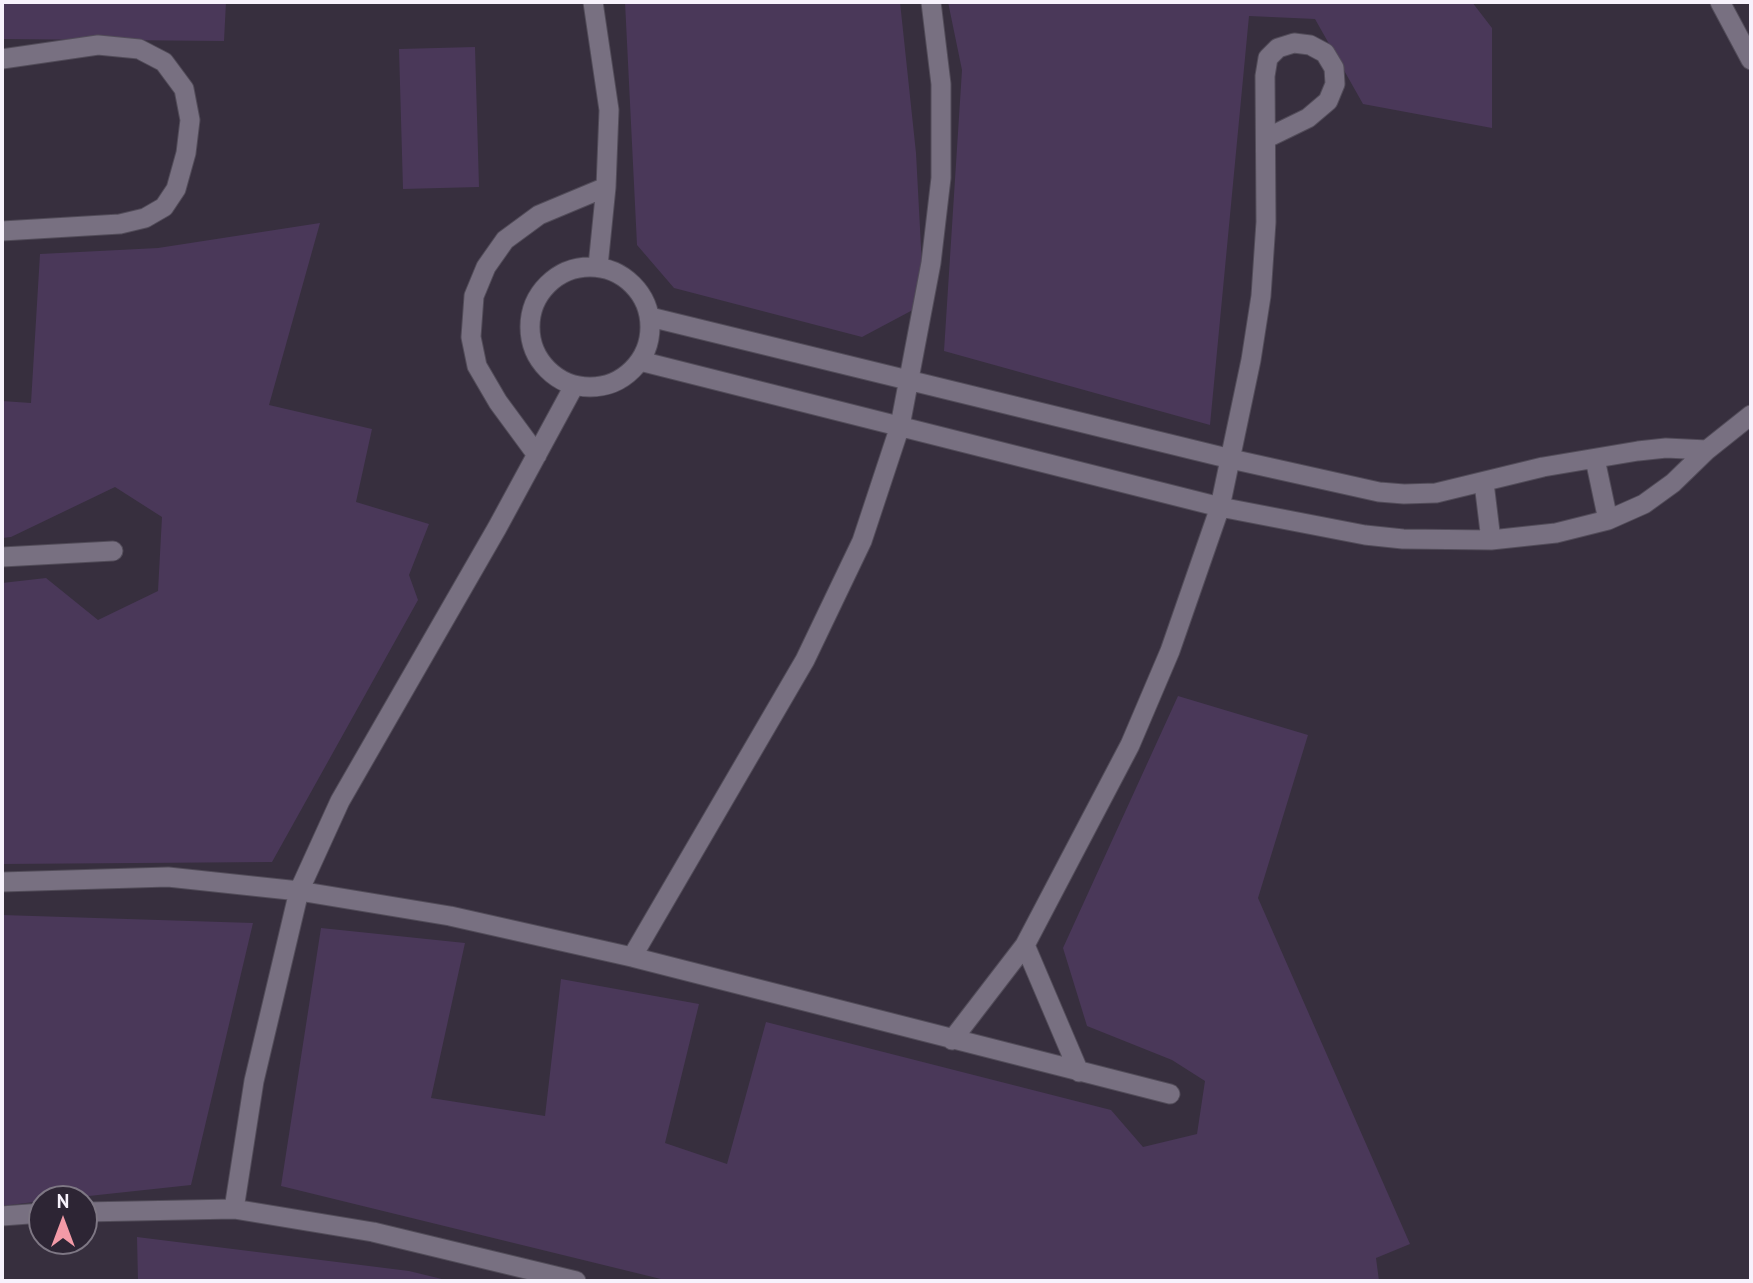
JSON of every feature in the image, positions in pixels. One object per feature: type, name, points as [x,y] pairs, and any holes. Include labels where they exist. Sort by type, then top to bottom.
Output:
[{"type":"street","points":[[593,2],[609,110],[606,187],[598,266]]},
{"type":"street","points":[[632,957],[806,660],[862,541],[900,426],[932,263],[941,178],[941,84],[931,2]]},
{"type":"street","points":[[1720,2],[1751,60]]},
{"type":"street","points":[[952,1040],[1025,944],[1130,745],[1170,652],[1220,507],[1251,360],[1261,296],[1266,222],[1265,76],[1268,58],[1278,48],[1294,43],[1310,45],[1325,53],[1334,68],[1335,84],[1328,101],[1308,118],[1267,138]]},
{"type":"street","points":[[2,59],[99,45],[139,48],[164,62],[184,89],[190,120],[186,153],[176,190],[164,207],[145,218],[120,224],[2,231]]},
{"type":"street","points":[[537,455],[498,402],[477,366],[471,337],[474,296],[486,267],[505,240],[539,215],[606,187]]},
{"type":"street","points":[[598,266],[622,275],[641,293],[650,317],[649,340],[640,361],[623,379],[599,387],[574,386],[547,371],[531,345],[529,315],[542,287],[567,270],[598,266]]},
{"type":"street","points":[[650,317],[1346,485],[1404,494],[1436,493],[1543,467],[1595,458],[1666,448],[1707,450]]},
{"type":"street","points":[[640,361],[1220,507],[1365,535],[1403,539],[1491,541],[1556,533],[1608,520],[1644,504],[1673,483],[1707,450],[1751,415]]},
{"type":"street","points":[[234,1209],[254,1081],[299,891],[340,801],[574,386]]},
{"type":"street","points":[[1595,458],[1608,520]]},
{"type":"street","points":[[1484,482],[1491,541]]},
{"type":"street","points":[[2,557],[113,551]]},
{"type":"street","points":[[2,882],[168,877],[299,891],[450,916],[632,957],[1170,1094]]},
{"type":"street","points":[[1025,944],[1079,1072]]},
{"type":"street","points":[[98,1212],[234,1209],[373,1232],[576,1281]]},
{"type":"street","points":[[2,1216],[28,1214]]},
{"type":"shaded area","points":[[2,2],[226,2],[224,41],[2,39]]},
{"type":"shaded area","points":[[625,2],[900,2],[916,153],[924,304],[862,337],[674,288],[637,245]]},
{"type":"shaded area","points":[[948,2],[1472,2],[1492,28],[1492,128],[1363,104],[1315,19],[1249,16],[1210,425],[944,351],[962,70]]},
{"type":"shaded area","points":[[475,47],[479,187],[403,189],[399,49]]},
{"type":"shaded area","points":[[320,223],[269,405],[372,429],[356,502],[429,524],[409,575],[418,600],[272,862],[2,864],[2,583],[46,578],[98,620],[158,591],[162,517],[115,487],[11,537],[2,538],[2,401],[31,403],[40,254],[158,248]]},
{"type":"shaded area","points":[[1178,696],[1308,735],[1258,898],[1410,1244],[1376,1258],[1379,1281],[669,1281],[281,1186],[321,928],[465,943],[431,1098],[545,1116],[561,979],[699,1004],[665,1143],[727,1164],[766,1022],[1111,1110],[1143,1147],[1197,1134],[1205,1081],[1172,1060],[1087,1026],[1063,948]]},
{"type":"shaded area","points":[[2,915],[253,923],[191,1185],[98,1195],[98,1185],[28,1185],[28,1203],[2,1206]]},
{"type":"shaded area","points":[[137,1237],[409,1271],[450,1281],[138,1281]]}]
